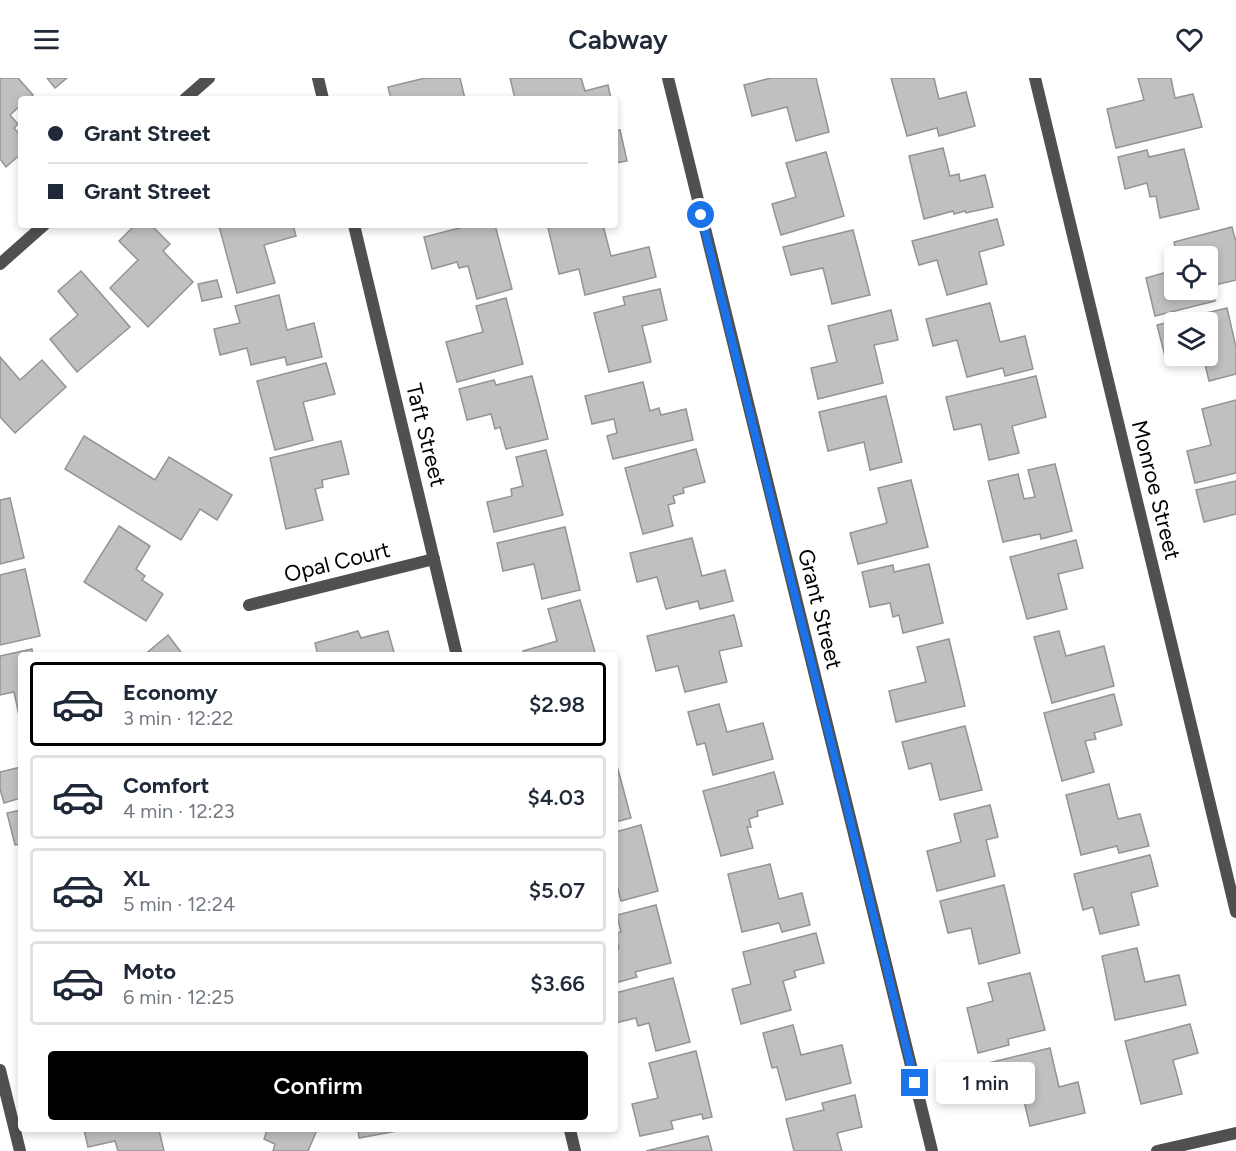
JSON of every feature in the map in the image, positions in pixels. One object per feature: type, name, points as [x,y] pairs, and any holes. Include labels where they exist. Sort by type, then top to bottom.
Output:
[{"type":"street","points":[[188,96],[209,78]]},
{"type":"street","points":[[318,78],[322,96]]},
{"type":"street","name":"Grant Street","points":[[668,78],[932,1151]]},
{"type":"street","name":"Monroe Street","points":[[1035,78],[1236,912]]},
{"type":"street","points":[[0,264],[41,228]]},
{"type":"street","name":"Taft Street","points":[[355,228],[456,652]]},
{"type":"street","name":"Opal Court","points":[[249,605],[434,559]]},
{"type":"street","points":[[0,1070],[20,1151]]},
{"type":"street","points":[[571,1132],[576,1151]]},
{"type":"street","points":[[1157,1151],[1236,1132]]},
{"type":"building","points":[[0,78],[18,78],[33,95],[18,96],[18,108],[10,115],[18,124],[14,128],[18,133],[18,157],[6,167],[0,159]]},
{"type":"building","points":[[47,78],[67,78],[55,88]]},
{"type":"building","points":[[425,78],[460,78],[464,96],[390,96],[388,87]]},
{"type":"building","points":[[510,78],[581,78],[585,91],[608,85],[610,96],[514,96]]},
{"type":"building","points":[[771,78],[816,78],[829,132],[796,141],[787,107],[752,116],[744,85]]},
{"type":"building","points":[[891,78],[934,78],[939,99],[966,92],[975,126],[939,136],[937,128],[907,136]]},
{"type":"building","points":[[1138,78],[1171,78],[1175,98],[1193,94],[1202,127],[1116,148],[1107,109],[1144,100]]},
{"type":"building","points":[[618,130],[620,130],[627,161],[618,162]]},
{"type":"building","points":[[943,148],[950,176],[959,174],[960,181],[985,175],[993,207],[966,213],[965,211],[954,214],[953,211],[924,219],[909,156]]},
{"type":"building","points":[[1184,149],[1199,209],[1160,218],[1156,196],[1150,197],[1147,183],[1125,189],[1118,157],[1147,150],[1149,157]]},
{"type":"building","points":[[826,152],[844,216],[781,235],[772,204],[796,197],[786,163]]},
{"type":"building","points":[[997,219],[1004,245],[979,252],[987,284],[947,295],[937,260],[919,265],[912,241]]},
{"type":"building","points":[[1232,227],[1236,242],[1236,280],[1218,284],[1218,246],[1175,246],[1174,242]]},
{"type":"building","points":[[132,228],[154,228],[170,244],[163,251],[193,282],[148,327],[110,288],[138,260],[119,241]]},
{"type":"building","points":[[220,228],[294,228],[296,236],[264,245],[275,283],[237,293]]},
{"type":"building","points":[[459,228],[496,228],[512,289],[477,299],[468,266],[459,268],[457,262],[432,269],[424,237]]},
{"type":"building","points":[[548,228],[604,228],[611,256],[649,247],[656,277],[585,295],[579,269],[559,274]]},
{"type":"building","points":[[853,230],[870,295],[832,304],[823,268],[791,275],[783,247]]},
{"type":"building","points":[[81,271],[130,327],[77,372],[50,339],[78,315],[58,291]]},
{"type":"building","points":[[1164,273],[1164,300],[1215,301],[1155,316],[1146,278]]},
{"type":"building","points":[[217,280],[222,297],[202,301],[198,284]]},
{"type":"building","points":[[660,289],[667,320],[642,326],[651,362],[609,372],[594,313],[625,305],[623,297]]},
{"type":"building","points":[[279,295],[287,330],[314,323],[322,357],[287,365],[285,357],[251,365],[247,348],[220,355],[214,329],[240,323],[235,306]]},
{"type":"building","points":[[506,298],[523,364],[457,382],[446,342],[483,332],[476,306]]},
{"type":"building","points":[[990,303],[1000,342],[1025,336],[1033,369],[1005,376],[1003,368],[967,377],[957,340],[933,346],[926,319]]},
{"type":"building","points":[[1227,308],[1236,347],[1236,374],[1209,381],[1205,366],[1218,366],[1218,312],[1211,312]]},
{"type":"building","points":[[891,310],[898,340],[874,345],[883,383],[818,399],[811,368],[837,362],[828,326]]},
{"type":"building","points":[[1164,323],[1164,352],[1157,325]]},
{"type":"building","points":[[0,357],[20,380],[42,360],[66,387],[15,433],[0,417]]},
{"type":"building","points":[[326,363],[335,394],[303,402],[313,440],[275,450],[257,381]]},
{"type":"building","points":[[532,376],[548,439],[506,449],[500,427],[495,429],[491,414],[467,420],[459,389],[494,380],[496,385]]},
{"type":"building","points":[[1036,376],[1046,417],[1012,426],[1019,453],[989,460],[981,424],[954,430],[946,397]]},
{"type":"building","points":[[643,382],[650,411],[659,408],[661,415],[686,409],[693,440],[613,459],[607,436],[617,433],[614,419],[592,424],[585,396]]},
{"type":"building","points":[[886,396],[902,462],[870,470],[864,442],[828,451],[819,412]]},
{"type":"building","points":[[1236,400],[1236,473],[1195,483],[1187,451],[1211,445],[1202,409]]},
{"type":"building","points":[[84,436],[155,480],[169,457],[232,495],[217,520],[200,509],[181,540],[65,469]]},
{"type":"building","points":[[341,441],[349,474],[322,480],[323,487],[315,489],[323,520],[286,529],[270,458]]},
{"type":"building","points":[[696,449],[705,482],[683,488],[684,493],[673,496],[675,503],[668,505],[673,526],[643,534],[625,468]]},
{"type":"building","points":[[546,450],[563,515],[494,532],[487,502],[512,496],[511,489],[523,486],[516,457]]},
{"type":"building","points":[[1055,464],[1072,531],[1041,539],[1040,534],[1003,542],[988,481],[1018,474],[1024,499],[1035,497],[1028,470]]},
{"type":"building","points":[[911,480],[928,547],[858,564],[850,533],[887,523],[878,488]]},
{"type":"building","points":[[1236,481],[1236,514],[1204,522],[1196,490]]},
{"type":"building","points":[[10,498],[24,558],[0,564],[0,500]]},
{"type":"building","points":[[119,526],[150,546],[136,569],[145,576],[142,580],[163,594],[146,621],[84,582]]},
{"type":"building","points":[[565,527],[580,590],[542,599],[534,564],[503,571],[497,543]]},
{"type":"building","points":[[692,538],[702,576],[725,570],[733,601],[700,609],[698,601],[666,609],[657,577],[637,582],[630,553]]},
{"type":"building","points":[[1076,540],[1083,568],[1058,574],[1067,609],[1027,619],[1010,557]]},
{"type":"building","points":[[929,564],[943,623],[903,633],[899,615],[893,617],[890,603],[870,607],[862,572],[893,565],[894,572]]},
{"type":"building","points":[[25,569],[40,636],[0,645],[0,575]]},
{"type":"building","points":[[580,600],[595,652],[523,652],[557,641],[548,609]]},
{"type":"building","points":[[734,615],[742,646],[719,651],[727,682],[685,692],[678,666],[656,671],[647,636]]},
{"type":"building","points":[[358,631],[361,638],[388,631],[394,652],[317,652],[315,643]]},
{"type":"building","points":[[1059,631],[1066,656],[1104,646],[1114,686],[1052,703],[1034,637]]},
{"type":"building","points":[[168,635],[181,652],[148,652]]},
{"type":"building","points":[[949,639],[965,706],[896,722],[889,691],[926,682],[917,647]]},
{"type":"building","points":[[18,652],[18,711],[14,692],[0,695],[0,656]]},
{"type":"building","points":[[1114,694],[1122,725],[1094,733],[1096,739],[1085,741],[1094,772],[1062,781],[1044,713]]},
{"type":"building","points":[[719,704],[727,732],[763,723],[773,759],[713,775],[705,743],[697,745],[688,712]]},
{"type":"building","points":[[965,726],[982,790],[940,800],[931,763],[909,769],[902,742]]},
{"type":"building","points":[[18,768],[18,799],[4,803],[0,789],[0,772]]},
{"type":"building","points":[[618,769],[631,818],[618,821]]},
{"type":"building","points":[[774,772],[783,804],[757,811],[758,816],[749,819],[751,827],[747,827],[753,848],[721,856],[703,791]]},
{"type":"building","points":[[1109,784],[1118,819],[1140,814],[1149,846],[1119,853],[1117,846],[1081,855],[1066,795]]},
{"type":"building","points":[[990,805],[998,837],[986,840],[995,876],[937,891],[927,851],[961,842],[954,814]]},
{"type":"building","points":[[18,811],[18,844],[15,845],[7,813]]},
{"type":"building","points":[[641,825],[658,891],[621,901],[618,889],[618,831]]},
{"type":"building","points":[[1150,855],[1158,886],[1131,893],[1139,925],[1100,934],[1093,907],[1083,910],[1074,874]]},
{"type":"building","points":[[770,864],[779,899],[802,893],[810,925],[782,932],[779,923],[742,932],[728,874]]},
{"type":"building","points":[[1004,885],[1020,953],[979,964],[971,928],[948,933],[940,901]]},
{"type":"building","points":[[656,905],[671,963],[635,972],[637,977],[618,982],[618,932],[621,932],[618,915]]},
{"type":"building","points":[[816,933],[824,963],[794,971],[796,977],[783,981],[791,1010],[741,1024],[732,989],[751,984],[743,952]]},
{"type":"building","points":[[1137,948],[1145,982],[1179,975],[1186,1005],[1115,1020],[1102,956]]},
{"type":"building","points":[[1030,973],[1045,1030],[1008,1039],[1009,1045],[978,1053],[967,1008],[993,1001],[988,983]]},
{"type":"building","points":[[673,978],[690,1042],[656,1051],[649,1023],[638,1026],[636,1018],[618,1022],[618,992]]},
{"type":"building","points":[[1190,1024],[1198,1053],[1173,1060],[1182,1094],[1141,1104],[1125,1041]]},
{"type":"building","points":[[793,1025],[801,1055],[842,1045],[851,1083],[786,1100],[777,1067],[772,1068],[763,1033]]},
{"type":"building","points":[[1050,1048],[1059,1087],[1078,1082],[1085,1113],[1030,1126],[1021,1089],[988,1097],[980,1065]]},
{"type":"building","points":[[696,1051],[712,1117],[703,1119],[702,1114],[671,1121],[673,1129],[640,1136],[632,1104],[658,1098],[649,1063]]},
{"type":"building","points":[[855,1095],[862,1127],[837,1133],[842,1151],[794,1151],[786,1119],[824,1110],[822,1103]]},
{"type":"building","points":[[84,1132],[159,1132],[164,1151],[118,1151],[115,1141],[88,1147]]},
{"type":"building","points":[[266,1132],[316,1132],[308,1151],[273,1151],[275,1144],[264,1139]]},
{"type":"building","points":[[358,1132],[391,1132],[359,1138]]},
{"type":"building","points":[[708,1136],[712,1151],[646,1151]]},
{"type":"route","points":[[701,215],[915,1083]]}]
